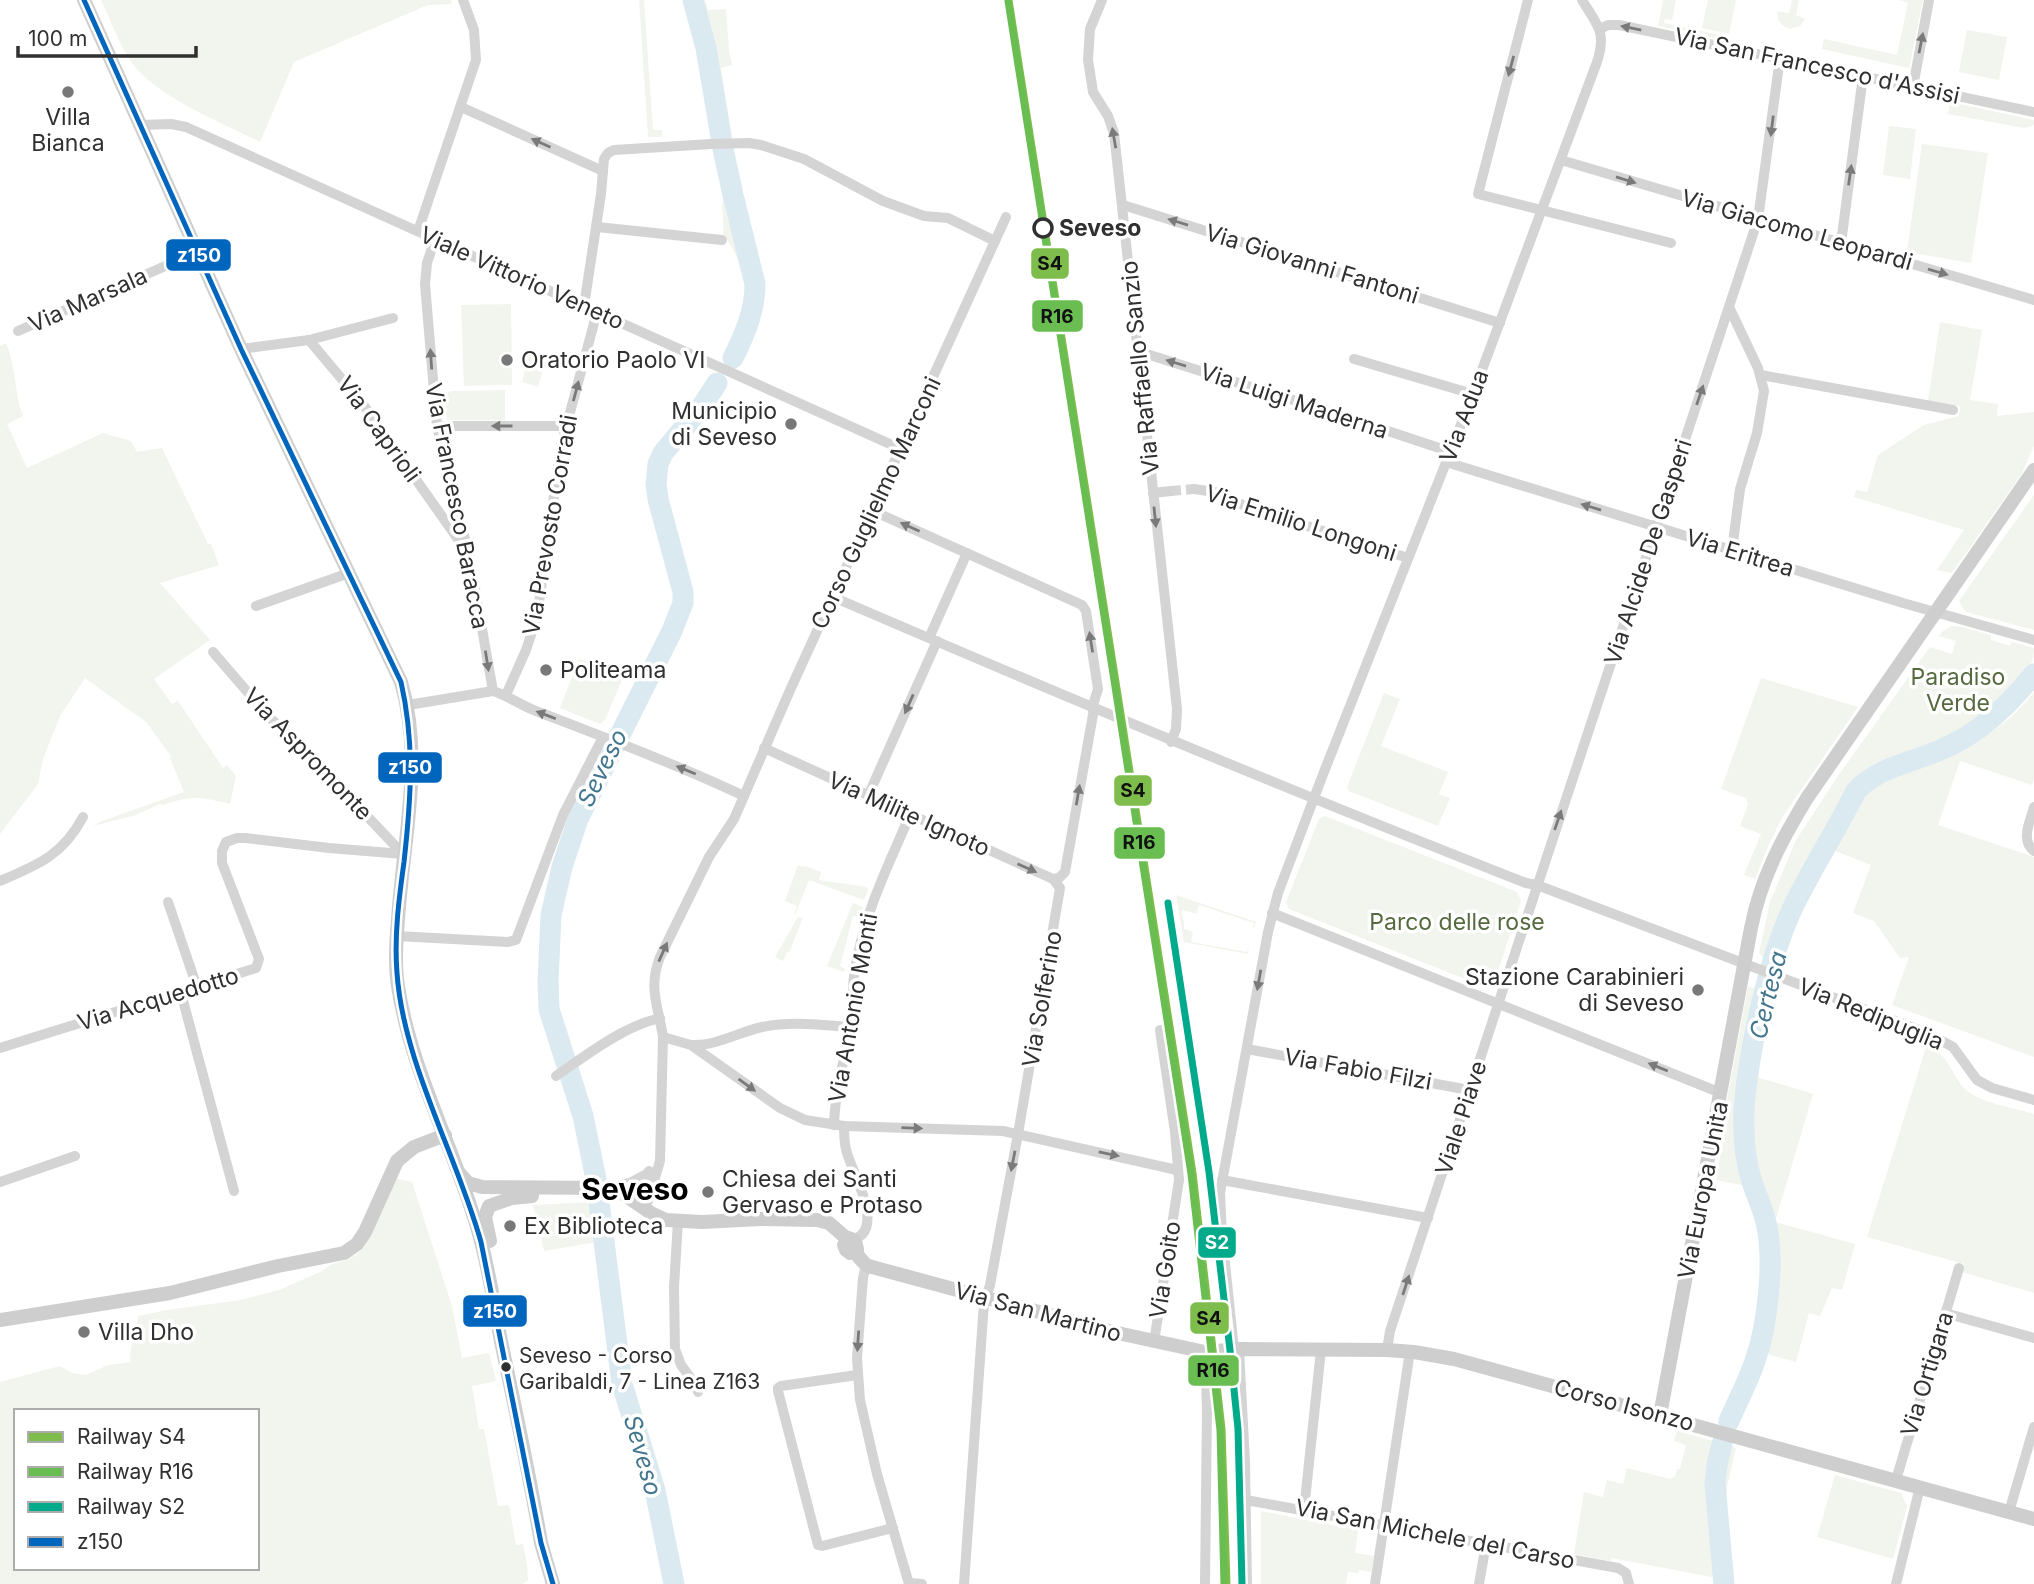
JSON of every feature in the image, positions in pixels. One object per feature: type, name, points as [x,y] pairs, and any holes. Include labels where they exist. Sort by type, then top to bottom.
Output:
[{"type":"street","points":[[83,0],[241,349],[395,666],[408,705],[413,744],[412,788],[397,936],[401,1007],[482,1247],[541,1543],[553,1584]]},
{"type":"street","points":[[418,231],[476,60],[474,30],[463,0]]},
{"type":"street","name":"Via Raffaello Sanzio","points":[[1102,0],[1090,29],[1088,60],[1093,92],[1108,117],[1114,134],[1123,205],[1177,709],[1176,729],[1171,742]]},
{"type":"street","points":[[1528,0],[1478,194],[1671,243]]},
{"type":"street","points":[[1582,0],[1600,29]]},
{"type":"street","points":[[1913,87],[1929,0]]},
{"type":"street","name":"Via San Francesco d'Assisi","points":[[1600,29],[1619,25],[2034,112]]},
{"type":"street","name":"Via Adua","points":[[1247,1584],[1246,1500],[1237,1349],[1220,1208],[1222,1180],[1272,913],[1313,800],[1451,452],[1561,160],[1601,50],[1603,39],[1600,29]]},
{"type":"street","name":"Via Alcide De Gasperi","points":[[1537,885],[1758,219],[1780,58]]},
{"type":"street","points":[[1841,243],[1863,76]]},
{"type":"street","points":[[461,107],[603,171]]},
{"type":"street","name":"Viale Vittorio Veneto","points":[[140,125],[171,124],[186,127],[901,449]]},
{"type":"street","points":[[584,306],[605,155],[614,150],[733,143],[761,145],[792,154],[883,201],[924,216],[946,218],[995,241]]},
{"type":"street","name":"Via Giacomo Leopardi","points":[[1561,160],[2034,300]]},
{"type":"street","name":"Via Giovanni Fantoni","points":[[1123,205],[1500,323]]},
{"type":"street","name":"Corso Guglielmo Marconi","points":[[652,1173],[660,1152],[663,1052],[660,1018],[653,989],[655,970],[709,857],[734,819],[1006,217]]},
{"type":"street","points":[[597,227],[722,240]]},
{"type":"street","name":"Via Francesco Baracca","points":[[435,239],[427,263],[425,284],[437,426],[469,555],[493,691]]},
{"type":"street","name":"Via Marsala","points":[[19,331],[197,252]]},
{"type":"street","points":[[1729,307],[1761,375],[1764,391],[1757,433],[1743,476],[1732,550]]},
{"type":"street","name":"Via Prevosto Corradi","points":[[506,695],[537,617],[561,446],[597,312]]},
{"type":"street","points":[[241,349],[309,340],[394,318]]},
{"type":"street","name":"Via Caprioli","points":[[309,340],[362,402],[469,555]]},
{"type":"street","name":"Via Luigi Maderna","points":[[1137,351],[1451,452]]},
{"type":"street","points":[[1354,359],[1473,394]]},
{"type":"street","points":[[1761,375],[1953,410]]},
{"type":"street","points":[[437,426],[566,426]]},
{"type":"street","name":"Via Eritrea","points":[[1446,462],[2034,640]]},
{"type":"street","name":"Via Europa Unita","points":[[1660,1415],[1760,889],[1772,858],[1807,798],[2034,470]]},
{"type":"street","name":"Via Emilio Longoni","points":[[1194,489],[1214,492],[1247,507],[1408,558]]},
{"type":"street","points":[[1153,493],[1171,491]]},
{"type":"street","points":[[873,511],[1084,606],[1098,689],[1065,872],[1059,878],[1053,879]]},
{"type":"street","points":[[868,796],[967,553]]},
{"type":"street","points":[[256,606],[349,573]]},
{"type":"street","name":"Via Redipuglia","points":[[834,597],[1313,800],[1937,1037],[1954,1047],[1977,1080],[1992,1088],[2034,1099]]},
{"type":"street","name":"Via Aspromonte","points":[[213,652],[269,717],[404,854]]},
{"type":"street","points":[[408,705],[493,691],[744,796]]},
{"type":"street","points":[[397,936],[508,942],[516,940],[563,815],[606,738]]},
{"type":"street","name":"Via Milite Ignoto","points":[[764,748],[1053,879]]},
{"type":"street","points":[[2034,807],[2026,838],[2028,846],[2034,851]]},
{"type":"street","name":"Via Antonio Monti","points":[[856,1253],[858,1238],[865,1231],[868,1217],[835,1106],[850,1027],[854,976],[871,904],[910,815]]},
{"type":"street","points":[[0,881],[44,861],[62,848],[83,817]]},
{"type":"street","name":"Via Acquedotto","points":[[0,1048],[253,970],[259,958],[222,863],[222,851],[230,839],[245,838],[404,854]]},
{"type":"street","name":"Via Solferino","points":[[964,1584],[986,1297],[1018,1134],[1060,892],[1053,879]]},
{"type":"street","name":"Viale Piave","points":[[1387,1350],[1390,1331],[1537,885]]},
{"type":"street","points":[[168,902],[197,987]]},
{"type":"street","points":[[1272,913],[1721,1093]]},
{"type":"street","points":[[181,993],[234,1191]]},
{"type":"street","points":[[556,1076],[620,1035],[660,1018]]},
{"type":"street","points":[[663,1037],[691,1045],[707,1044],[764,1027],[812,1023],[850,1027]]},
{"type":"street","name":"Via Goito","points":[[1154,1342],[1178,1180],[1175,1132],[1160,1030]]},
{"type":"street","points":[[691,1045],[759,1094],[795,1116],[817,1123],[986,1130],[1018,1134],[1177,1170]]},
{"type":"street","name":"Via Fabio Filzi","points":[[1248,1049],[1469,1090]]},
{"type":"street","points":[[0,1320],[170,1293],[344,1252],[357,1244],[365,1232],[397,1160],[414,1147],[445,1135]]},
{"type":"street","points":[[0,1182],[75,1156]]},
{"type":"street","points":[[457,1168],[468,1183],[486,1187],[598,1191],[630,1183],[652,1173]]},
{"type":"street","points":[[632,1201],[644,1205],[648,1201],[652,1173]]},
{"type":"street","points":[[652,1173],[654,1210],[663,1219]]},
{"type":"street","points":[[1222,1180],[1428,1218]]},
{"type":"street","points":[[486,1187],[473,1189],[469,1195],[471,1206],[477,1210],[522,1196],[617,1190],[663,1219],[770,1219],[824,1222],[835,1227],[856,1253],[857,1375],[863,1418],[885,1506],[909,1584],[922,1584]]},
{"type":"street","points":[[491,1205],[485,1217],[498,1282],[495,1309]]},
{"type":"street","points":[[678,1221],[674,1287],[676,1349],[681,1365],[698,1392]]},
{"type":"street","name":"Via San Martino","points":[[856,1253],[986,1297],[1154,1342],[1205,1352]]},
{"type":"street","name":"Via Ortigara","points":[[1896,1480],[1959,1268]]},
{"type":"street","points":[[1945,1313],[2034,1338]]},
{"type":"street","name":"Corso Isonzo","points":[[1205,1352],[1237,1349],[1387,1350],[1454,1359],[2034,1519]]},
{"type":"street","points":[[1304,1510],[1321,1350]]},
{"type":"street","points":[[1375,1584],[1410,1351]]},
{"type":"street","points":[[1205,1352],[1205,1584]]},
{"type":"street","points":[[857,1375],[781,1386],[778,1391],[818,1545],[893,1528]]},
{"type":"street","points":[[2009,1512],[2034,1427]]},
{"type":"street","points":[[1896,1584],[1920,1487]]},
{"type":"street","name":"Via San Michele del Carso","points":[[1246,1500],[1624,1571],[1629,1584]]},
{"type":"street","points":[[1479,1584],[1486,1544]]},
{"type":"green space","points":[[101,0],[451,0],[452,4],[428,5],[294,62],[260,142],[191,108],[143,76],[123,48]]},
{"type":"green space","points":[[639,0],[644,0],[653,130],[662,130],[663,137],[648,137]]},
{"type":"green space","points":[[702,0],[705,0],[708,10],[726,9],[732,65],[721,68],[732,137],[730,137]]},
{"type":"green space","points":[[1663,0],[1676,0],[1672,20],[1665,19],[1664,23],[1725,36],[1724,40],[1658,26]]},
{"type":"green space","points":[[1708,0],[1736,0],[1729,34],[1702,28]]},
{"type":"green space","points":[[1792,0],[1799,0],[1796,15],[1805,19],[1800,26],[1790,29],[1782,25],[1777,11],[1789,13]]},
{"type":"green space","points":[[1899,0],[1923,0],[1909,68],[1822,49],[1824,39],[1897,55],[1908,3]]},
{"type":"green space","points":[[1967,30],[2007,37],[1999,80],[1959,72]]},
{"type":"green space","points":[[1950,102],[2034,120],[2034,125],[2024,128],[1948,114]]},
{"type":"green space","points":[[1889,126],[1916,129],[1910,179],[1883,175]]},
{"type":"green space","points":[[1922,144],[1988,153],[1971,263],[1907,252]]},
{"type":"green space","points":[[725,195],[743,274],[738,259],[723,234],[722,205]]},
{"type":"green space","points":[[511,304],[512,385],[464,386],[461,305]]},
{"type":"green space","points":[[1940,322],[1982,330],[1970,400],[1998,404],[1997,416],[2034,412],[2034,446],[2021,475],[1952,573],[1937,570],[1964,530],[1854,497],[1856,490],[1867,492],[1878,455],[1924,425],[1959,416],[1960,406],[1928,401]]},
{"type":"green space","points":[[6,343],[23,416],[7,424],[27,468],[103,433],[131,441],[137,452],[162,448],[208,544],[211,544],[219,565],[160,583],[210,640],[154,679],[172,704],[178,701],[223,768],[227,765],[236,776],[230,804],[189,798],[160,804],[136,815],[93,826],[184,792],[171,756],[146,722],[85,678],[60,716],[43,759],[38,784],[0,834],[0,346]]},
{"type":"green space","points":[[529,353],[546,357],[538,387],[522,382]]},
{"type":"green space","points":[[505,390],[505,420],[447,420],[444,393]]},
{"type":"green space","points":[[2034,495],[2034,630],[1966,612],[1959,601]]},
{"type":"green space","name":"Paradiso Verde","points":[[1952,626],[1991,635],[1991,640],[2010,646],[2012,642],[2034,648],[2031,664],[1997,704],[1967,727],[1933,745],[1874,768],[1855,783],[1846,794],[1787,906],[1770,960],[1763,958],[1759,953],[1770,902],[1796,840],[1930,647],[1952,654],[1956,641],[1939,636]]},
{"type":"green space","points":[[579,659],[624,675],[605,720],[600,724],[560,708]]},
{"type":"green space","points":[[1761,678],[1858,707],[1783,816],[1755,879],[1744,875],[1761,834],[1740,826],[1748,805],[1746,798],[1721,789]]},
{"type":"green space","points":[[2034,692],[2032,785],[1960,761],[1938,825],[2034,857],[2034,1057],[1892,1005],[1909,957],[1900,958],[1874,921],[1853,913],[1871,865],[1833,850],[1851,810],[1872,786],[1881,779],[1944,756],[1983,737],[2018,710]]},
{"type":"green space","points":[[1384,693],[1400,699],[1381,746],[1448,772],[1439,794],[1450,798],[1438,826],[1349,791],[1347,787]]},
{"type":"green space","name":"Parco delle rose","points":[[1325,816],[1517,892],[1521,901],[1494,983],[1485,987],[1289,909],[1286,902],[1319,819]]},
{"type":"green space","points":[[798,865],[821,872],[819,880],[867,887],[864,900],[809,880],[794,915],[797,906],[785,901]]},
{"type":"green space","points":[[1176,895],[1256,922],[1252,932],[1254,923],[1199,905],[1196,914],[1183,910],[1181,914],[1184,929],[1193,932],[1191,942],[1247,952],[1249,944],[1248,954],[1184,942]]},
{"type":"green space","points":[[853,903],[863,907],[860,917],[853,916],[840,966],[845,969],[844,972],[827,966]]},
{"type":"green space","points":[[798,917],[803,918],[783,961],[775,957]]},
{"type":"green space","points":[[1748,986],[1758,990],[1741,1088],[1739,1129],[1746,1186],[1716,1180],[1726,1122],[1723,1121]]},
{"type":"green space","points":[[1927,1044],[1941,1054],[1961,1084],[1972,1095],[2034,1114],[2034,1293],[1962,1272],[1964,1264],[1867,1237]]},
{"type":"green space","points":[[1754,1076],[1813,1094],[1775,1222],[1855,1244],[1842,1290],[1832,1288],[1820,1316],[1809,1313],[1796,1362],[1763,1353],[1775,1260],[1771,1224],[1755,1174],[1750,1146],[1748,1118]]},
{"type":"green space","points":[[393,1178],[412,1182],[452,1306],[462,1358],[489,1353],[496,1381],[472,1386],[479,1429],[484,1429],[498,1506],[509,1505],[516,1545],[523,1544],[528,1580],[523,1584],[0,1584],[0,1382],[60,1366],[72,1373],[86,1375],[108,1365],[131,1362],[138,1316],[241,1300],[279,1290],[357,1254],[365,1246]]},
{"type":"green space","points":[[591,1202],[597,1242],[544,1251],[533,1205]]},
{"type":"green space","points":[[1677,1431],[1717,1442],[1711,1496],[1720,1584],[1717,1584],[1717,1578],[1612,1558],[1611,1561],[1574,1554],[1584,1492],[1603,1497],[1607,1480],[1623,1484],[1627,1468],[1670,1479],[1675,1476],[1677,1469],[1680,1469],[1686,1445],[1674,1441]]},
{"type":"green space","points":[[1730,1446],[1736,1448],[1727,1487],[1726,1538],[1722,1486]]},
{"type":"green space","points":[[1835,1475],[1901,1493],[1907,1506],[1893,1559],[1817,1537]]},
{"type":"green space","points":[[1261,1511],[1358,1530],[1355,1553],[1374,1556],[1371,1572],[1348,1572],[1346,1584],[1261,1584]]},
{"type":"waterway","name":"Seveso","points":[[693,0],[706,48],[721,137]]},
{"type":"waterway","name":"Seveso","points":[[723,149],[755,284],[748,322],[733,358]]},
{"type":"waterway","name":"Seveso","points":[[596,1179],[583,1116],[549,1009],[551,915],[562,867],[578,819],[672,631],[683,603],[683,592],[658,499],[658,464],[663,453],[703,405],[717,383]]},
{"type":"waterway","name":"Certesa","points":[[1729,1421],[1756,1358],[1767,1310],[1769,1241],[1764,1215],[1747,1164],[1744,1108],[1750,1058],[1762,1003],[1786,925],[1802,889],[1856,791],[1884,771],[1938,751],[1966,737],[2002,709],[2034,674]]},
{"type":"waterway","name":"Seveso","points":[[599,1202],[622,1384],[655,1490],[674,1584]]},
{"type":"waterway","name":"Certesa","points":[[1722,1444],[1715,1484],[1724,1584]]},
{"type":"tunnel","points":[[1171,491],[1194,489]]},
{"type":"rail line","name":"S4","points":[[1009,0],[1193,1173],[1222,1429],[1227,1584]]},
{"type":"rail line","name":"R16","points":[[1008,1],[1191,1174],[1220,1430],[1224,1584]]},
{"type":"rail line","name":"S2","points":[[1168,903],[1209,1172],[1230,1350],[1238,1429],[1242,1584]]},
{"type":"transit line","name":"z150","points":[[84,0],[241,349],[401,682],[410,750],[408,816],[396,959],[401,1007],[420,1075],[481,1242],[541,1543],[553,1584]]},
{"type":"place","name":"Villa Bianca","points":[[68,92]]},
{"type":"place","name":"Seveso","points":[[1043,228]]},
{"type":"place","name":"Oratorio Paolo VI","points":[[507,360]]},
{"type":"place","name":"Municipio di Seveso","points":[[791,424]]},
{"type":"place","name":"Politeama","points":[[546,670]]},
{"type":"place","name":"Stazione Carabinieri di Seveso","points":[[1698,990]]},
{"type":"place","name":"Chiesa dei Santi Gervaso e Protaso","points":[[708,1192]]},
{"type":"place","name":"Ex Biblioteca","points":[[510,1226]]},
{"type":"place","name":"Villa Dho","points":[[84,1332]]},
{"type":"place","name":"Seveso - Corso Garibaldi, 7 - Linea Z163","points":[[506,1367]]},
{"type":"district","name":"Seveso","points":[[635,1189]]}]
